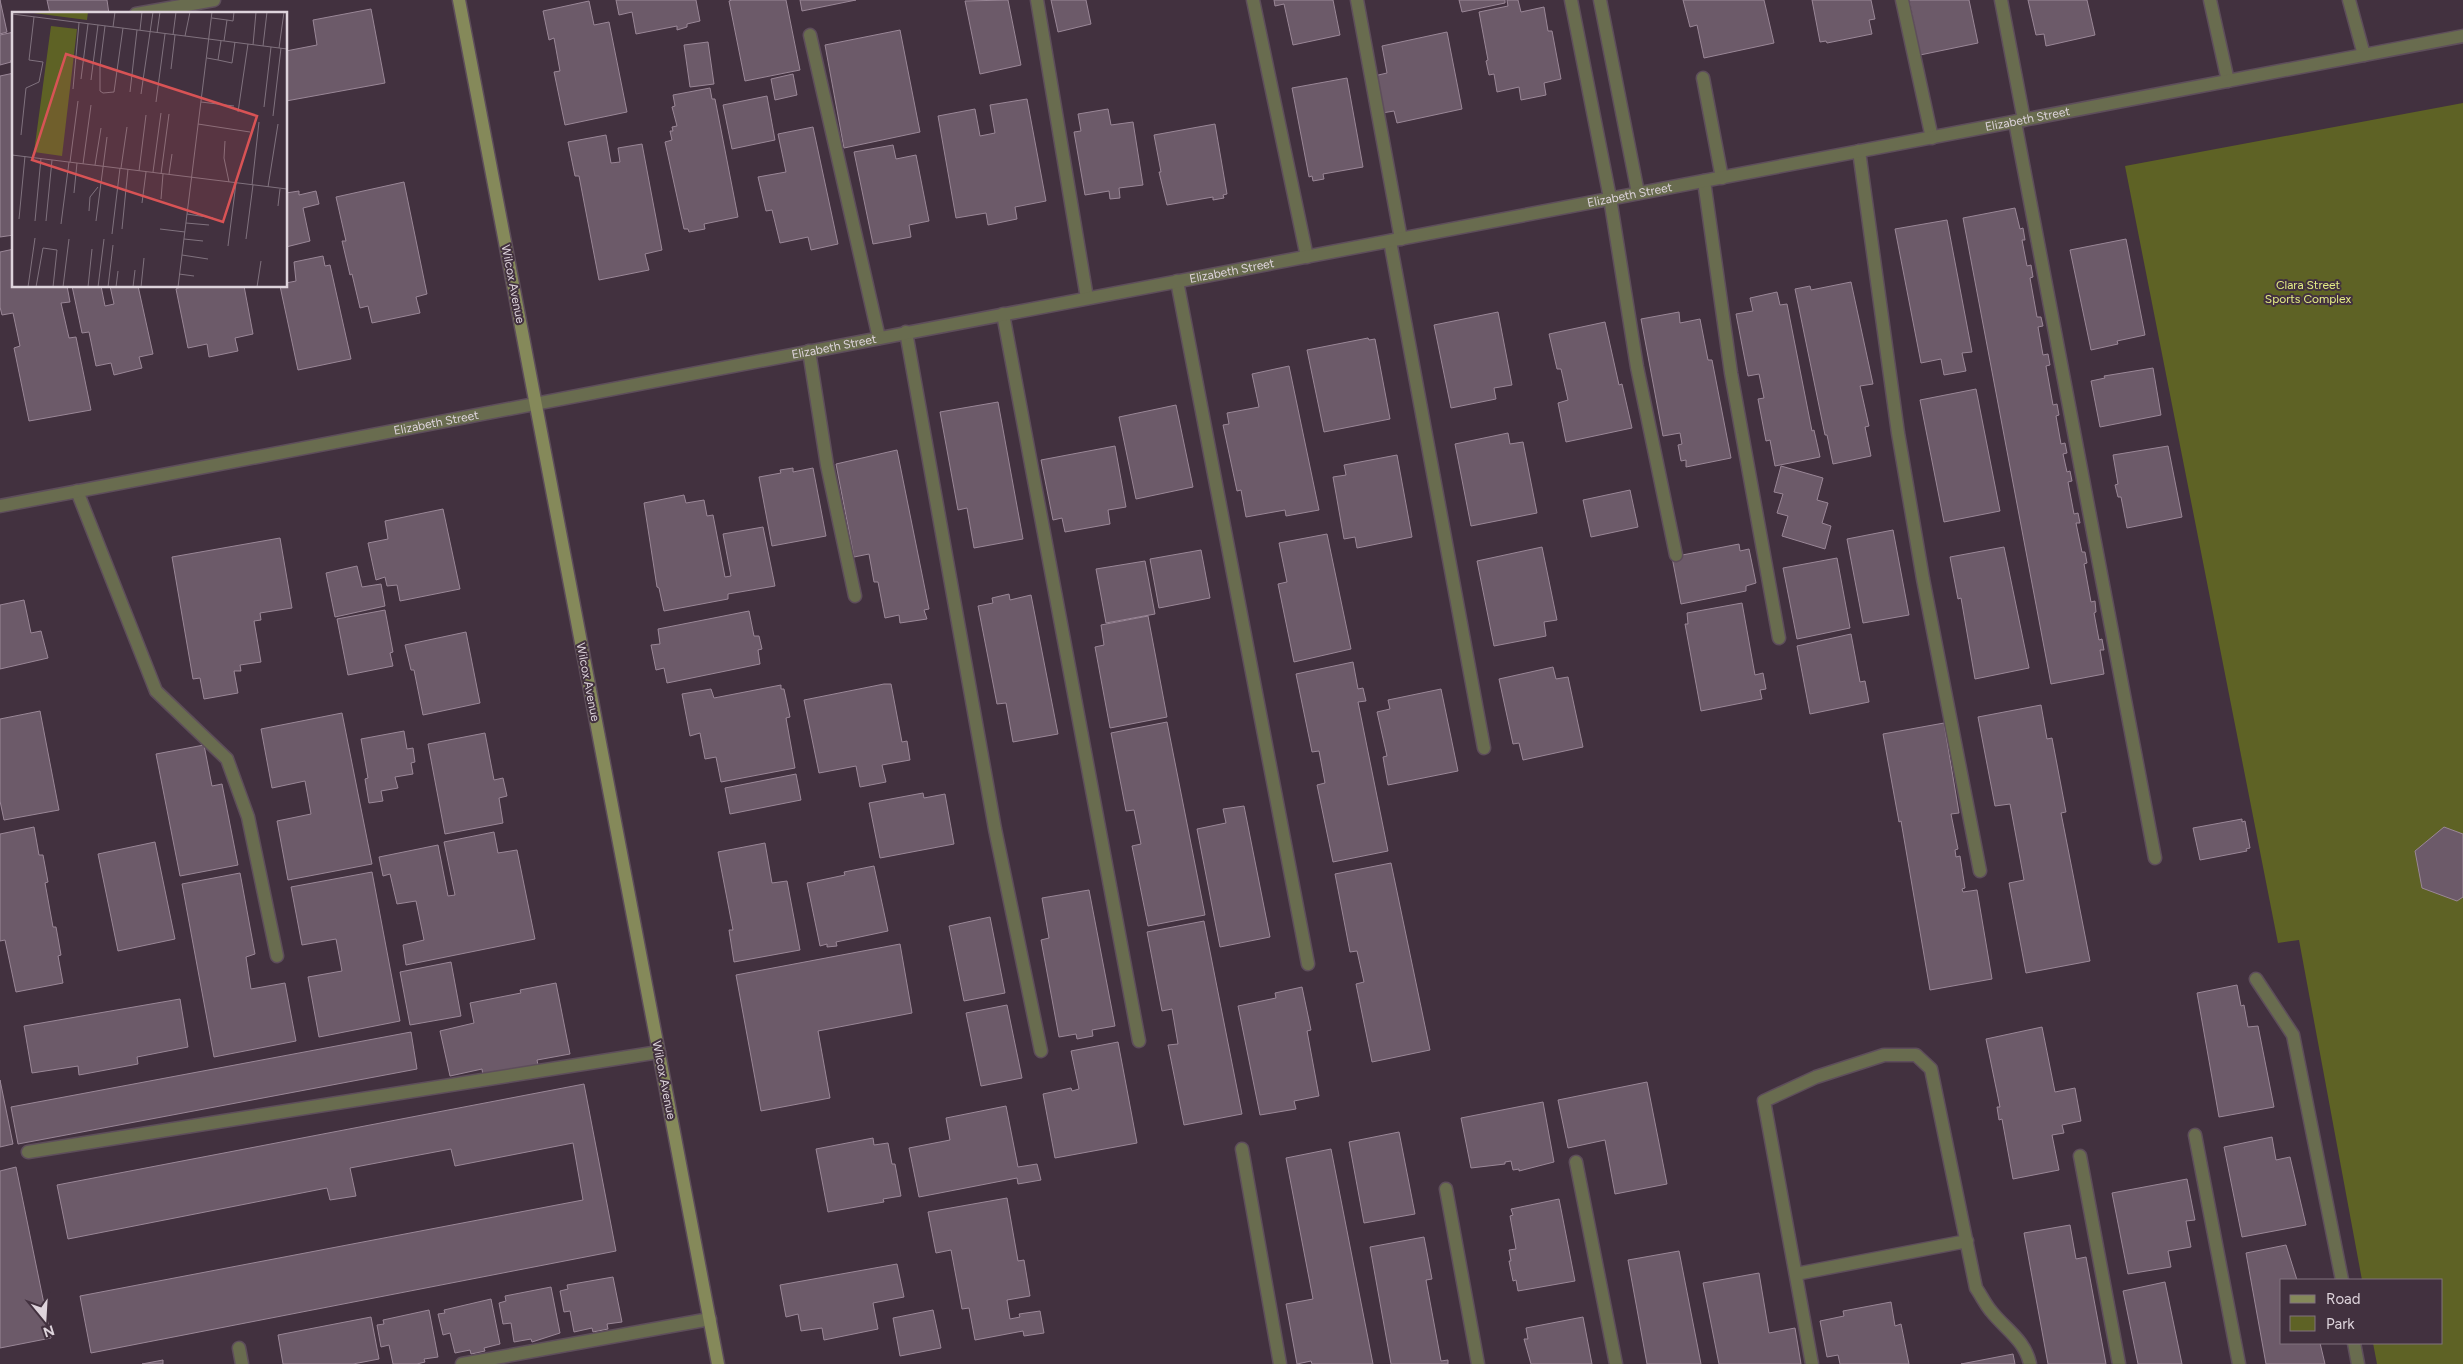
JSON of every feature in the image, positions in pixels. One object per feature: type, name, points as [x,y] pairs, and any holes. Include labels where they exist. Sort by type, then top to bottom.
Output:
[{"type":"street","points":[[147,12],[214,0]]},
{"type":"street","name":"Wilcox Avenue","points":[[459,0],[718,1364]]},
{"type":"street","points":[[1036,0],[1088,298]]},
{"type":"street","points":[[1253,0],[1307,257]]},
{"type":"street","points":[[1357,0],[1395,240],[1484,748]]},
{"type":"street","points":[[1572,0],[1610,198],[1637,367],[1676,555]]},
{"type":"street","points":[[1600,0],[1638,193]]},
{"type":"street","points":[[1902,0],[1932,138]]},
{"type":"street","points":[[2001,0],[2020,121],[2155,858]]},
{"type":"street","points":[[2210,0],[2228,81]]},
{"type":"street","points":[[2349,0],[2364,55]]},
{"type":"street","points":[[810,35],[879,338]]},
{"type":"street","name":"Elizabeth Street","points":[[0,506],[2463,36]]},
{"type":"street","points":[[1703,78],[1722,178]]},
{"type":"street","points":[[1859,151],[1899,442],[1923,579],[1980,871]]},
{"type":"street","points":[[1704,181],[1731,373],[1779,638]]},
{"type":"street","points":[[1177,282],[1308,964]]},
{"type":"street","points":[[1003,314],[1139,1041]]},
{"type":"street","points":[[906,332],[995,829],[1041,1051]]},
{"type":"street","points":[[810,351],[827,464],[855,596]]},
{"type":"street","points":[[77,491],[156,690],[227,759],[248,817],[277,956]]},
{"type":"street","points":[[2256,979],[2293,1035],[2342,1279]]},
{"type":"street","points":[[28,1152],[659,1052]]},
{"type":"street","points":[[1812,1364],[1764,1101],[1816,1077],[1884,1055],[1916,1055],[1931,1069],[1976,1288],[1991,1312],[2012,1330],[2029,1357],[2030,1364]]},
{"type":"street","points":[[2195,1135],[2239,1364]]},
{"type":"street","points":[[1242,1149],[1280,1364]]},
{"type":"street","points":[[2080,1156],[2119,1364]]},
{"type":"street","points":[[1576,1162],[1616,1364]]},
{"type":"street","points":[[1446,1189],[1478,1364]]},
{"type":"street","points":[[1796,1274],[1967,1241]]},
{"type":"street","points":[[462,1364],[710,1319]]},
{"type":"street","points":[[2354,1344],[2358,1364]]},
{"type":"street","points":[[239,1348],[242,1364]]},
{"type":"green space","name":"Clara Street Sports Complex","points":[[2463,103],[2463,1364],[2377,1364],[2373,1344],[2443,1344],[2443,1279],[2362,1279],[2299,940],[2278,943],[2125,166]]},
{"type":"building","points":[[0,0],[7,32],[0,34]]},
{"type":"building","points":[[47,0],[107,0],[109,12],[50,12]]},
{"type":"building","points":[[616,0],[696,0],[700,21],[687,24],[687,27],[677,30],[677,26],[636,34],[632,12],[619,15]]},
{"type":"building","points":[[786,0],[800,70],[745,81],[729,1]]},
{"type":"building","points":[[800,0],[856,0],[802,11]]},
{"type":"building","points":[[1008,0],[1021,65],[980,74],[965,1]]},
{"type":"building","points":[[1051,0],[1086,0],[1091,24],[1058,32]]},
{"type":"building","points":[[1274,0],[1333,0],[1340,35],[1293,45],[1284,4],[1275,6]]},
{"type":"building","points":[[1459,0],[1505,0],[1505,3],[1462,12]]},
{"type":"building","points":[[1507,0],[1518,0],[1521,12],[1544,7],[1548,31],[1552,31],[1561,79],[1544,83],[1546,95],[1521,100],[1519,87],[1497,92],[1494,74],[1489,75],[1479,12],[1508,6]]},
{"type":"building","points":[[1683,0],[1764,0],[1774,43],[1704,58],[1697,25],[1690,27]]},
{"type":"building","points":[[1812,0],[1871,0],[1875,19],[1869,20],[1872,34],[1827,43],[1826,41],[1820,42]]},
{"type":"building","points":[[1909,0],[1969,0],[1978,43],[1920,55]]},
{"type":"building","points":[[2028,0],[2087,0],[2095,35],[2046,46],[2044,34],[2036,35]]},
{"type":"building","points":[[589,1],[594,25],[609,22],[627,112],[565,125],[554,72],[560,71],[554,38],[549,40],[543,11]]},
{"type":"building","points":[[371,9],[385,83],[288,101],[288,51],[317,45],[313,20]]},
{"type":"building","points":[[900,30],[920,132],[844,148],[825,45]]},
{"type":"building","points":[[12,32],[12,60],[0,65],[0,35]]},
{"type":"building","points":[[1447,32],[1462,109],[1397,123],[1394,111],[1382,113],[1374,76],[1387,73],[1382,46]]},
{"type":"building","points":[[708,42],[714,84],[690,87],[684,45]]},
{"type":"building","points":[[12,73],[12,235],[0,237],[0,76]]},
{"type":"building","points":[[793,74],[797,95],[775,100],[771,79]]},
{"type":"building","points":[[1347,78],[1363,167],[1323,174],[1324,179],[1313,181],[1312,176],[1309,177],[1292,88]]},
{"type":"building","points":[[710,88],[712,99],[715,99],[738,217],[704,224],[705,229],[689,232],[688,229],[684,229],[665,142],[672,140],[670,131],[673,131],[672,127],[677,126],[672,107],[675,106],[673,95]]},
{"type":"building","points":[[767,96],[775,140],[732,149],[723,105]]},
{"type":"building","points":[[1027,99],[1046,201],[1015,207],[1017,219],[988,225],[986,213],[956,218],[938,116],[975,109],[980,136],[995,133],[990,105]]},
{"type":"building","points":[[1108,109],[1111,125],[1133,122],[1143,185],[1119,188],[1120,198],[1110,199],[1109,191],[1085,195],[1074,132],[1081,131],[1078,114]]},
{"type":"building","points":[[1215,124],[1227,194],[1223,195],[1224,198],[1213,200],[1213,197],[1167,205],[1159,172],[1161,172],[1154,135]]},
{"type":"building","points":[[813,127],[838,244],[811,250],[808,237],[780,243],[772,210],[766,211],[758,177],[786,172],[778,134]]},
{"type":"building","points":[[606,135],[611,163],[620,162],[618,148],[642,144],[662,250],[645,254],[649,270],[599,280],[579,176],[575,176],[568,142]]},
{"type":"building","points":[[893,145],[896,159],[916,155],[929,221],[909,225],[911,237],[873,244],[854,152]]},
{"type":"building","points":[[404,182],[427,294],[416,297],[420,313],[372,323],[368,306],[360,308],[352,274],[350,275],[342,241],[346,241],[336,197]]},
{"type":"building","points":[[299,191],[299,195],[316,191],[319,204],[303,208],[310,241],[288,246],[288,193]]},
{"type":"building","points":[[2015,208],[2020,229],[2023,228],[2025,240],[2022,240],[2027,266],[2031,265],[2033,277],[2030,278],[2037,317],[2041,317],[2043,326],[2038,327],[2043,355],[2048,354],[2050,365],[2046,366],[2053,405],[2057,404],[2059,415],[2056,416],[2061,444],[2065,443],[2067,453],[2063,454],[2067,472],[2070,471],[2072,481],[2068,482],[2074,514],[2078,513],[2080,523],[2076,523],[2082,552],[2085,552],[2087,563],[2084,564],[2091,602],[2095,601],[2096,612],[2094,613],[2099,640],[2102,639],[2104,650],[2100,650],[2104,674],[2051,684],[1963,218]]},
{"type":"building","points":[[1947,220],[1972,352],[1962,353],[1966,371],[1944,375],[1941,359],[1921,363],[1895,229]]},
{"type":"building","points":[[2126,239],[2145,335],[2117,341],[2118,344],[2091,350],[2070,250]]},
{"type":"building","points":[[12,249],[12,288],[67,288],[70,302],[61,303],[69,338],[76,337],[91,410],[29,421],[14,348],[20,346],[13,313],[2,315],[0,307],[0,252]]},
{"type":"building","points":[[323,256],[325,266],[330,265],[351,359],[298,370],[280,288],[288,288],[288,283],[296,281],[294,262]]},
{"type":"building","points":[[1851,282],[1873,384],[1860,386],[1869,426],[1865,427],[1871,456],[1833,464],[1827,435],[1825,435],[1795,289],[1810,286],[1811,290]]},
{"type":"building","points":[[72,288],[101,288],[105,306],[114,304],[110,288],[138,288],[153,354],[139,357],[142,368],[114,375],[111,363],[96,366],[89,332],[82,333]]},
{"type":"building","points":[[244,288],[253,334],[235,338],[238,351],[209,357],[207,344],[188,348],[176,289]]},
{"type":"building","points":[[1777,292],[1780,305],[1787,304],[1812,431],[1814,430],[1820,457],[1775,466],[1770,440],[1766,441],[1758,399],[1764,398],[1759,374],[1748,376],[1736,314],[1753,311],[1750,298]]},
{"type":"building","points":[[1498,312],[1512,385],[1494,388],[1496,399],[1451,408],[1434,325]]},
{"type":"building","points":[[1679,312],[1680,323],[1700,319],[1708,360],[1712,360],[1731,458],[1686,467],[1686,460],[1681,461],[1678,445],[1682,444],[1680,433],[1663,436],[1641,319]]},
{"type":"building","points":[[1605,322],[1619,385],[1622,384],[1632,428],[1566,442],[1558,403],[1568,400],[1561,369],[1557,369],[1549,334]]},
{"type":"building","points":[[1368,338],[1369,340],[1375,339],[1390,419],[1324,432],[1307,350]]},
{"type":"building","points":[[1289,366],[1319,510],[1286,516],[1285,510],[1246,517],[1241,490],[1237,491],[1223,425],[1229,424],[1227,413],[1259,407],[1252,374]]},
{"type":"building","points":[[2153,368],[2161,415],[2100,427],[2091,381],[2105,378],[2104,376]]},
{"type":"building","points":[[1976,389],[2000,511],[1944,522],[1920,400]]},
{"type":"building","points":[[998,402],[1023,539],[974,548],[967,508],[958,510],[940,412]]},
{"type":"building","points":[[1176,405],[1193,487],[1136,499],[1119,417]]},
{"type":"building","points":[[1508,433],[1510,444],[1523,442],[1537,513],[1471,526],[1455,444]]},
{"type":"building","points":[[1115,446],[1126,507],[1108,510],[1110,524],[1065,532],[1062,518],[1053,520],[1041,460]]},
{"type":"building","points":[[2168,446],[2182,517],[2127,528],[2121,497],[2118,497],[2115,485],[2118,484],[2113,455]]},
{"type":"building","points":[[897,450],[929,609],[924,610],[927,619],[900,623],[899,615],[885,618],[878,582],[874,582],[869,554],[854,557],[836,464]]},
{"type":"building","points":[[1397,455],[1412,537],[1357,548],[1355,537],[1344,539],[1333,477],[1346,475],[1344,465]]},
{"type":"building","points":[[1781,466],[1823,478],[1817,500],[1828,503],[1822,523],[1831,526],[1825,549],[1782,536],[1788,516],[1777,513],[1783,494],[1774,492]]},
{"type":"building","points":[[793,468],[793,472],[813,468],[826,536],[772,546],[759,477],[781,473],[780,470]]},
{"type":"building","points":[[1630,490],[1638,527],[1591,537],[1583,500]]},
{"type":"building","points":[[684,495],[686,503],[704,500],[707,516],[713,515],[725,577],[731,576],[723,534],[763,527],[775,586],[728,594],[728,599],[664,611],[659,588],[657,587],[644,503]]},
{"type":"building","points":[[443,509],[460,589],[400,601],[397,585],[387,586],[385,577],[376,580],[368,543],[388,539],[385,521]]},
{"type":"building","points":[[1893,530],[1909,615],[1863,623],[1847,539]]},
{"type":"building","points":[[1327,534],[1351,649],[1294,662],[1278,584],[1287,582],[1279,543]]},
{"type":"building","points":[[280,538],[292,608],[260,613],[261,620],[254,621],[261,662],[240,665],[241,671],[234,671],[238,693],[204,699],[200,678],[193,679],[172,557]]},
{"type":"building","points":[[1739,544],[1740,551],[1749,549],[1756,583],[1746,586],[1746,591],[1681,604],[1672,557]]},
{"type":"building","points":[[1542,547],[1557,620],[1544,622],[1546,636],[1494,646],[1477,561]]},
{"type":"building","points":[[2004,547],[2029,668],[1975,679],[1961,598],[1958,599],[1950,557]]},
{"type":"building","points":[[1201,550],[1210,598],[1159,608],[1150,559]]},
{"type":"building","points":[[1837,558],[1850,628],[1797,639],[1783,568]]},
{"type":"building","points":[[1145,561],[1155,614],[1106,623],[1096,569]]},
{"type":"building","points":[[357,566],[362,587],[381,584],[385,606],[335,617],[326,573]]},
{"type":"building","points":[[1009,594],[1010,600],[1031,595],[1058,734],[1013,742],[1006,703],[997,704],[978,606],[993,603],[992,598]]},
{"type":"building","points":[[24,600],[31,633],[41,631],[48,658],[0,669],[0,605]]},
{"type":"building","points":[[1742,603],[1755,675],[1763,673],[1766,689],[1760,690],[1762,699],[1701,711],[1685,624],[1688,624],[1687,613]]},
{"type":"building","points":[[385,610],[393,652],[390,653],[393,666],[348,675],[337,619]]},
{"type":"building","points":[[749,611],[754,636],[759,636],[762,649],[758,650],[760,664],[667,683],[664,668],[656,670],[651,645],[660,644],[658,629]]},
{"type":"building","points":[[1148,616],[1167,717],[1110,728],[1095,647],[1104,645],[1101,625]]},
{"type":"building","points":[[466,632],[480,703],[423,715],[414,670],[411,670],[405,645]]},
{"type":"building","points":[[1851,634],[1860,682],[1865,681],[1869,702],[1810,714],[1797,646]]},
{"type":"building","points":[[1353,662],[1358,689],[1363,688],[1366,701],[1358,702],[1388,851],[1333,862],[1317,785],[1325,783],[1319,751],[1312,752],[1296,674]]},
{"type":"building","points":[[1553,667],[1556,679],[1568,677],[1583,747],[1523,760],[1519,743],[1513,744],[1499,679]]},
{"type":"building","points":[[891,684],[902,742],[907,741],[910,760],[882,765],[886,782],[860,787],[856,766],[819,773],[804,700]]},
{"type":"building","points":[[781,685],[781,689],[784,689],[790,717],[786,718],[795,768],[721,782],[716,757],[705,759],[700,733],[690,736],[682,694],[711,689],[714,698]]},
{"type":"building","points":[[1441,689],[1458,771],[1388,785],[1383,757],[1387,756],[1377,712],[1390,709],[1388,700]]},
{"type":"building","points":[[2041,705],[2047,739],[2052,738],[2066,812],[2061,813],[2090,961],[2026,973],[2009,883],[2024,880],[2010,804],[1995,806],[1978,717]]},
{"type":"building","points":[[40,711],[59,810],[4,820],[0,801],[0,719]]},
{"type":"building","points":[[342,713],[372,864],[288,880],[277,821],[311,814],[305,781],[272,788],[261,729]]},
{"type":"building","points":[[1167,722],[1205,915],[1148,926],[1132,846],[1141,844],[1134,810],[1126,811],[1111,733]]},
{"type":"building","points":[[1944,723],[1959,813],[1951,814],[1958,849],[1955,850],[1956,857],[1960,856],[1965,888],[1962,889],[1963,892],[1977,890],[1992,979],[1930,990],[1901,821],[1899,822],[1883,734]]},
{"type":"building","points":[[404,731],[407,749],[413,748],[415,762],[411,763],[413,774],[395,777],[398,788],[381,791],[383,801],[369,803],[365,779],[368,778],[361,739]]},
{"type":"building","points":[[485,733],[494,780],[503,778],[507,796],[499,798],[503,823],[445,834],[428,744]]},
{"type":"building","points":[[204,745],[212,786],[222,784],[238,865],[180,876],[156,754]]},
{"type":"building","points":[[796,774],[801,800],[730,814],[725,788]]},
{"type":"building","points":[[923,793],[924,798],[945,794],[954,844],[880,858],[869,803]]},
{"type":"building","points":[[1244,806],[1270,937],[1220,947],[1197,829],[1226,823],[1223,809]]},
{"type":"building","points":[[2242,819],[2242,822],[2245,821],[2250,848],[2246,849],[2247,851],[2200,860],[2193,828]]},
{"type":"building","points":[[34,827],[39,855],[43,855],[48,882],[45,883],[53,927],[56,927],[61,955],[58,956],[63,983],[16,992],[5,940],[0,941],[0,834]]},
{"type":"building","points":[[2444,827],[2463,834],[2463,897],[2457,901],[2422,888],[2415,851]]},
{"type":"building","points":[[494,832],[498,853],[517,850],[535,939],[406,965],[403,945],[424,940],[416,901],[397,904],[390,874],[383,876],[379,857],[438,845],[448,896],[455,895],[444,842]]},
{"type":"building","points":[[155,842],[175,939],[118,951],[98,854]]},
{"type":"building","points":[[765,843],[772,883],[787,881],[800,950],[734,962],[729,930],[733,930],[718,852]]},
{"type":"building","points":[[1391,863],[1430,1050],[1372,1062],[1356,984],[1364,982],[1357,951],[1350,952],[1335,874]]},
{"type":"building","points":[[874,866],[888,931],[836,942],[837,946],[827,947],[827,944],[820,946],[807,883],[845,875],[844,872]]},
{"type":"building","points":[[372,872],[400,1021],[319,1037],[308,977],[342,971],[336,939],[302,945],[291,887]]},
{"type":"building","points":[[240,873],[255,954],[246,957],[251,989],[285,983],[296,1041],[214,1057],[182,884]]},
{"type":"building","points":[[1089,890],[1115,1026],[1092,1030],[1093,1036],[1077,1039],[1076,1034],[1059,1037],[1041,940],[1049,938],[1042,898]]},
{"type":"building","points":[[990,917],[1005,993],[964,1001],[949,926]]},
{"type":"building","points":[[1204,921],[1242,1114],[1184,1125],[1168,1045],[1178,1044],[1172,1009],[1162,1011],[1147,932]]},
{"type":"building","points":[[900,944],[912,1013],[818,1031],[830,1098],[761,1111],[736,975]]},
{"type":"building","points":[[451,962],[461,1016],[410,1025],[400,972]]},
{"type":"building","points":[[556,983],[570,1054],[537,1060],[538,1065],[483,1076],[482,1069],[450,1076],[440,1031],[474,1023],[470,1003],[521,993],[520,990]]},
{"type":"building","points":[[2237,985],[2241,1006],[2244,1005],[2248,1027],[2258,1026],[2274,1107],[2219,1117],[2197,993]]},
{"type":"building","points":[[1302,987],[1311,1030],[1307,1031],[1319,1096],[1294,1101],[1296,1109],[1260,1115],[1238,1006],[1276,998],[1275,993]]},
{"type":"building","points":[[180,999],[188,1047],[137,1057],[138,1064],[79,1075],[78,1066],[32,1073],[24,1026]]},
{"type":"building","points":[[1007,1005],[1022,1078],[981,1086],[966,1013]]},
{"type":"building","points":[[2042,1027],[2055,1092],[2075,1088],[2081,1121],[2062,1125],[2064,1133],[2052,1135],[2059,1170],[2013,1179],[2002,1119],[1999,1120],[1997,1107],[2000,1107],[1986,1039]]},
{"type":"building","points":[[411,1032],[417,1069],[18,1144],[11,1107]]},
{"type":"building","points":[[1118,1042],[1137,1143],[1055,1158],[1043,1094],[1071,1088],[1072,1091],[1079,1089],[1071,1051]]},
{"type":"building","points":[[0,1080],[13,1144],[0,1147]]},
{"type":"building","points":[[1647,1082],[1667,1184],[1615,1194],[1605,1140],[1568,1148],[1558,1100]]},
{"type":"building","points":[[584,1084],[616,1251],[91,1353],[80,1296],[583,1200],[573,1143],[455,1166],[451,1149],[350,1168],[356,1196],[330,1200],[327,1188],[68,1239],[57,1185]]},
{"type":"building","points":[[1543,1102],[1554,1162],[1519,1171],[1519,1169],[1513,1170],[1511,1161],[1505,1162],[1505,1164],[1471,1168],[1461,1118]]},
{"type":"building","points":[[1006,1106],[1018,1167],[1037,1164],[1041,1180],[1018,1184],[1017,1178],[919,1197],[909,1148],[950,1140],[946,1118]]},
{"type":"building","points":[[1399,1132],[1415,1214],[1364,1223],[1349,1142]]},
{"type":"building","points":[[2272,1137],[2276,1160],[2290,1157],[2306,1225],[2242,1237],[2224,1147]]},
{"type":"building","points":[[873,1138],[874,1145],[888,1143],[892,1164],[895,1164],[901,1196],[883,1199],[884,1202],[828,1212],[816,1149]]},
{"type":"building","points":[[1331,1149],[1373,1364],[1312,1364],[1311,1361],[1297,1364],[1286,1304],[1313,1299],[1286,1158]]},
{"type":"building","points":[[16,1167],[51,1338],[0,1348],[0,1171]]},
{"type":"building","points":[[2187,1179],[2195,1220],[2186,1221],[2191,1247],[2168,1251],[2171,1267],[2128,1274],[2112,1193]]},
{"type":"building","points":[[1007,1198],[1018,1261],[1024,1260],[1030,1296],[1007,1300],[1010,1319],[1020,1317],[1019,1314],[1040,1311],[1044,1333],[1024,1336],[1023,1331],[975,1340],[969,1308],[962,1309],[951,1250],[936,1253],[928,1212]]},
{"type":"building","points":[[1559,1199],[1575,1281],[1518,1291],[1516,1280],[1513,1281],[1509,1261],[1511,1261],[1509,1250],[1516,1249],[1510,1216],[1513,1215],[1511,1209]]},
{"type":"building","points":[[2070,1225],[2076,1259],[2086,1257],[2106,1364],[2048,1364],[2024,1233]]},
{"type":"building","points":[[1424,1237],[1432,1279],[1426,1280],[1441,1361],[1448,1360],[1448,1364],[1391,1364],[1370,1247]]},
{"type":"building","points":[[2286,1245],[2297,1279],[2280,1279],[2280,1344],[2320,1344],[2325,1364],[2266,1364],[2246,1253]]},
{"type":"building","points":[[1679,1251],[1701,1364],[1647,1364],[1628,1260]]},
{"type":"building","points":[[897,1264],[904,1297],[873,1303],[878,1329],[824,1340],[822,1328],[801,1331],[798,1314],[786,1317],[780,1285]]},
{"type":"building","points":[[1759,1273],[1769,1333],[1795,1328],[1801,1364],[1719,1364],[1703,1283]]},
{"type":"building","points":[[613,1277],[622,1322],[607,1324],[608,1329],[593,1332],[592,1328],[574,1332],[570,1311],[564,1312],[560,1291],[568,1289],[567,1285]]},
{"type":"building","points":[[2165,1282],[2182,1364],[2138,1364],[2123,1291]]},
{"type":"building","points":[[551,1287],[560,1333],[532,1342],[531,1339],[514,1342],[511,1323],[503,1324],[499,1303],[506,1301],[505,1296]]},
{"type":"building","points":[[491,1299],[500,1344],[484,1348],[485,1351],[471,1354],[470,1350],[455,1353],[450,1333],[443,1335],[438,1314],[445,1313],[444,1310]]},
{"type":"building","points":[[1891,1302],[1895,1326],[1901,1324],[1909,1364],[1840,1364],[1838,1355],[1827,1357],[1820,1321],[1844,1316],[1843,1311]]},
{"type":"building","points":[[429,1310],[438,1357],[424,1359],[425,1362],[417,1364],[393,1364],[389,1345],[381,1347],[377,1325],[384,1324],[383,1320]]},
{"type":"building","points":[[933,1310],[941,1348],[900,1356],[893,1318]]},
{"type":"building","points":[[371,1317],[379,1359],[353,1364],[283,1364],[278,1335]]},
{"type":"building","points":[[1583,1317],[1592,1364],[1531,1364],[1524,1339],[1528,1339],[1526,1328]]},
{"type":"building","points":[[2013,1354],[2015,1364],[1961,1364]]},
{"type":"building","points":[[163,1360],[163,1364],[142,1364]]}]
